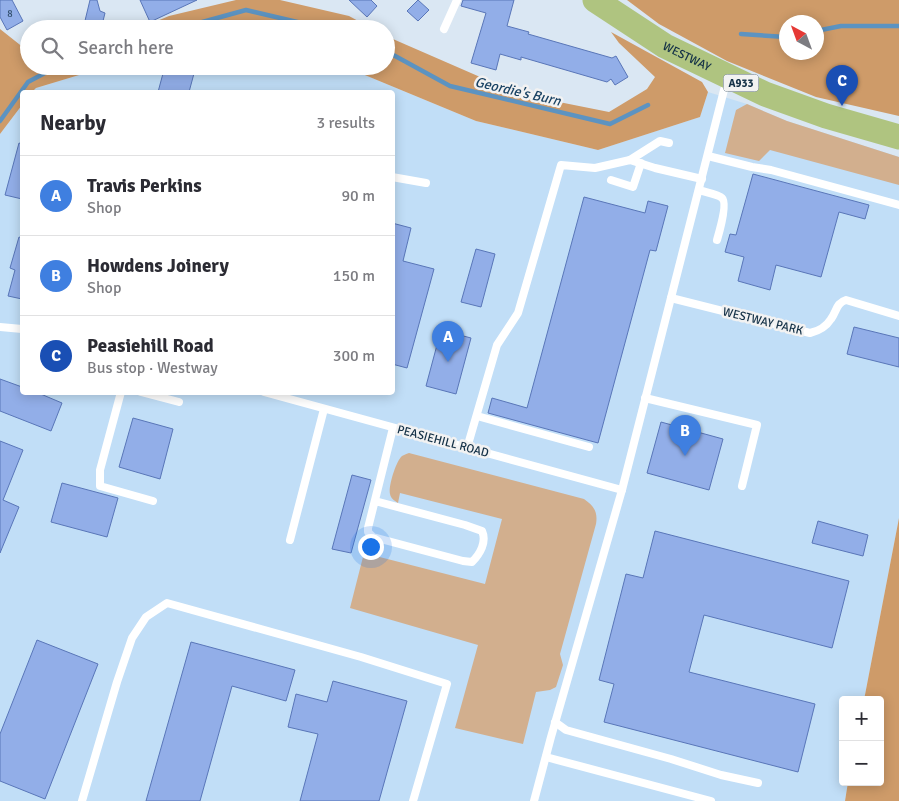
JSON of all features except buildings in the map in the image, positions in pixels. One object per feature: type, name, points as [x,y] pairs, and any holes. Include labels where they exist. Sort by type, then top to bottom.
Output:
[{"type":"main road","name":"WESTWAY","points":[[595,0],[665,46],[729,78],[765,94],[826,116],[899,137]]},
{"type":"lane","points":[[444,29],[457,0]]},
{"type":"lane","points":[[534,801],[622,490],[724,90],[729,78]]},
{"type":"lane","points":[[467,448],[497,345],[518,313],[561,165],[595,168],[630,160],[660,140],[669,143]]},
{"type":"lane","points":[[708,156],[771,170],[899,205]]},
{"type":"lane","points":[[630,160],[702,180]]},
{"type":"lane","points":[[611,180],[634,187],[641,163]]},
{"type":"lane","points":[[395,178],[426,183]]},
{"type":"lane","points":[[699,190],[719,196],[724,200],[717,240]]},
{"type":"lane","name":"WESTWAY PARK","points":[[671,298],[810,333],[826,326],[837,306],[846,300],[899,316]]},
{"type":"lane","points":[[0,327],[20,329]]},
{"type":"lane","points":[[119,395],[100,470],[100,486],[153,502]]},
{"type":"lane","points":[[152,395],[179,402]]},
{"type":"lane","name":"PEASIEHILL ROAD","points":[[295,396],[324,409],[622,490]]},
{"type":"lane","points":[[646,398],[757,425],[742,486]]},
{"type":"lane","points":[[290,540],[324,409]]},
{"type":"lane","points":[[477,416],[589,447]]},
{"type":"lane","points":[[375,501],[465,524],[482,531],[484,536],[480,554],[472,562],[464,561],[374,537],[368,532],[368,528],[393,428]]},
{"type":"lane","points":[[82,801],[116,682],[132,638],[146,617],[168,603],[361,657],[447,684],[414,801]]},
{"type":"lane","points":[[556,722],[566,730],[721,775],[758,783]]},
{"type":"lane","points":[[546,757],[711,801]]},
{"type":"shaded area","points":[[236,0],[280,0],[349,16],[356,20],[159,20]]},
{"type":"shaded area","points":[[627,0],[899,0],[899,116],[816,97],[727,61],[659,24]]},
{"type":"shaded area","points":[[0,29],[20,45],[20,75],[79,75],[34,90],[20,90],[20,108],[0,134]]},
{"type":"shaded area","points":[[611,32],[702,82],[708,92],[700,117],[598,150],[476,121],[365,75],[395,75],[395,40],[519,94],[609,112],[647,89],[655,77],[619,43]]},
{"type":"shaded area","points":[[79,75],[365,75],[476,121],[598,150],[700,117],[708,92],[747,104],[787,121],[899,157],[899,518],[865,696],[839,696],[839,786],[847,786],[845,801],[0,801],[0,134],[20,108],[20,395],[395,395],[395,90],[34,90]]},
{"type":"shaded area","points":[[747,104],[787,121],[899,157],[899,185],[770,150],[759,161],[725,153],[736,110]]},
{"type":"shaded area","points":[[409,453],[584,499],[593,507],[596,513],[596,524],[560,654],[563,665],[556,687],[536,692],[523,744],[455,728],[478,645],[350,608],[364,553],[485,584],[502,519],[400,493],[398,503],[395,501],[390,494],[393,474],[402,456]]},
{"type":"shaded area","points":[[899,518],[899,801],[845,801],[847,786],[884,786],[884,696],[865,696]]},
{"type":"waterway","name":"Geordie's Burn","points":[[210,20],[246,10],[289,20]]},
{"type":"waterway","name":"Geordie's Burn","points":[[824,29],[841,26],[899,26]]},
{"type":"waterway","name":"Geordie's Burn","points":[[741,34],[779,37]]},
{"type":"waterway","name":"Geordie's Burn","points":[[395,56],[450,86],[610,124],[648,105]]},
{"type":"waterway","name":"Geordie's Burn","points":[[22,90],[28,82],[41,75]]},
{"type":"waterway","name":"Geordie's Burn","points":[[0,121],[20,93]]},
{"type":"place","name":"Peasiehill Road","points":[[842,106]]},
{"type":"place","name":"Travis Perkins","points":[[448,362]]},
{"type":"place","name":"Howdens Joinery","points":[[685,456]]}]
